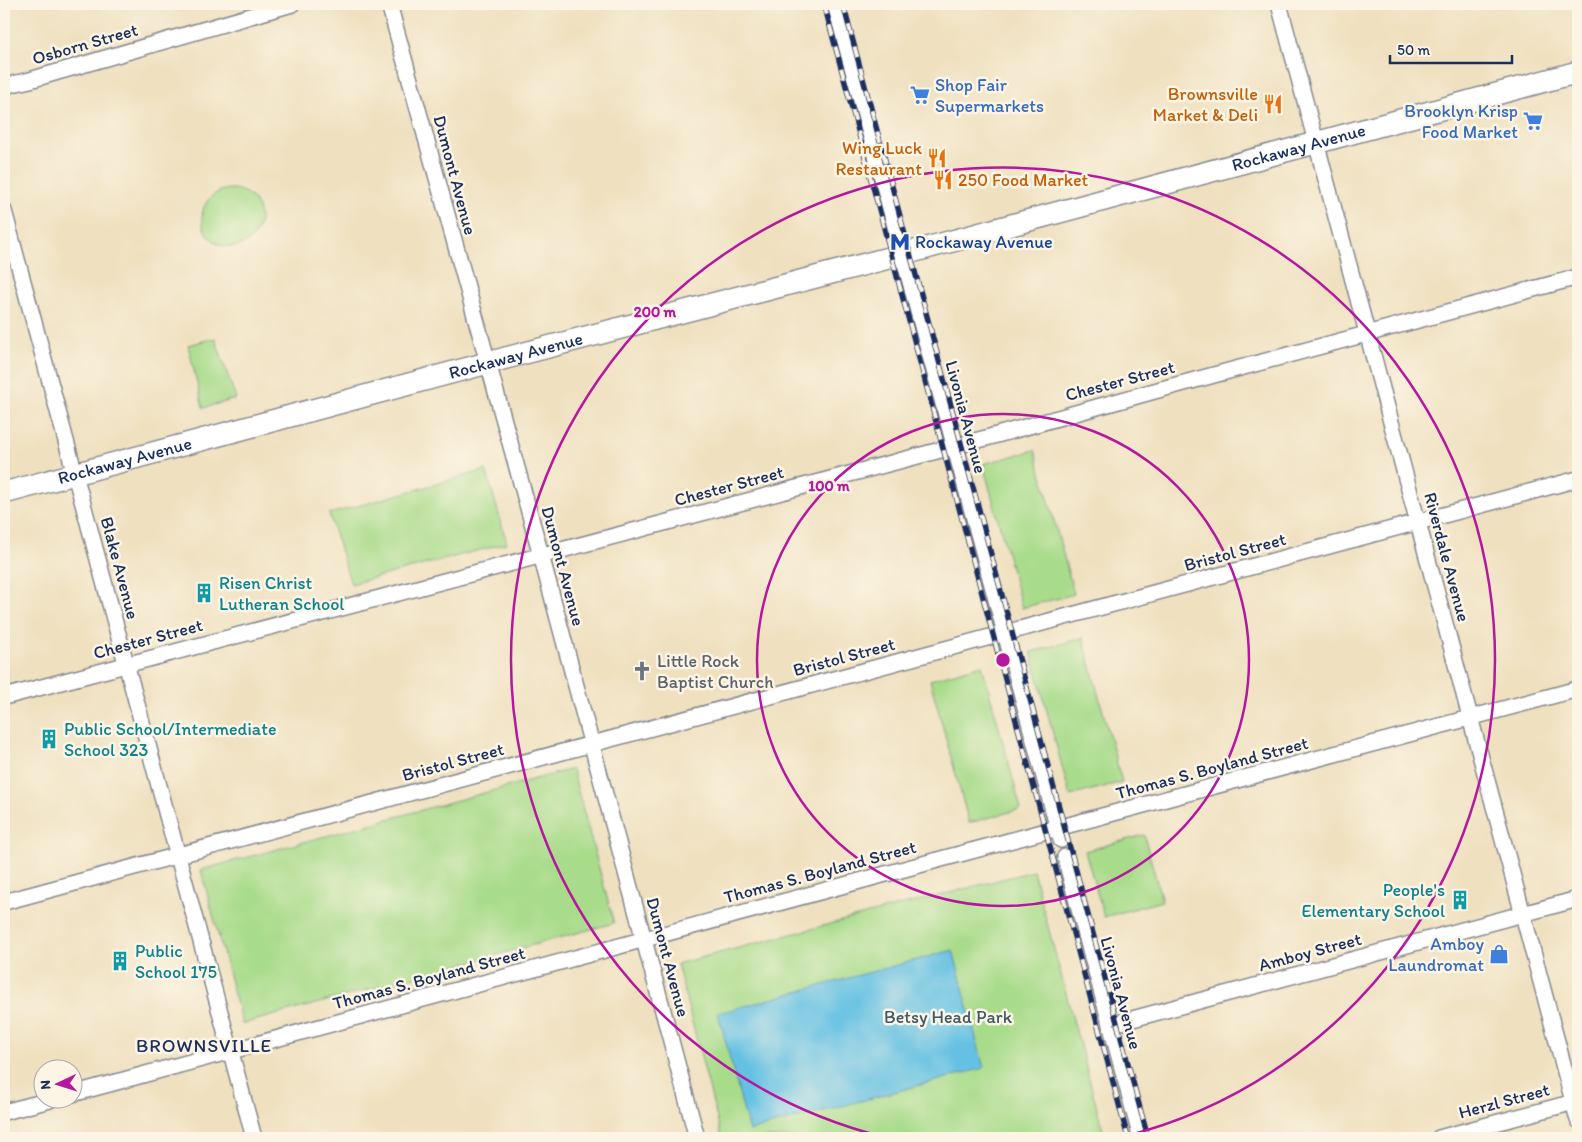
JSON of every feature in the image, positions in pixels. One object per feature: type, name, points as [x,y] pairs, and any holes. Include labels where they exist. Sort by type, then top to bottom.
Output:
[{"type":"street","name":"Osborn Street","points":[[4,86],[292,4]]},
{"type":"street","name":"Dumont Avenue","points":[[389,4],[541,555],[644,940],[693,1137]]},
{"type":"street","name":"Livonia Avenue","points":[[835,4],[1059,835]]},
{"type":"street","name":"Riverdale Avenue","points":[[1279,4],[1576,1101],[1578,1120]]},
{"type":"street","name":"Rockaway Avenue","points":[[4,493],[1578,72]]},
{"type":"street","name":"Blake Avenue","points":[[4,211],[254,1138]]},
{"type":"street","name":"Chester Street","points":[[4,697],[955,446],[1578,278]]},
{"type":"street","name":"Bristol Street","points":[[4,902],[1578,479]]},
{"type":"street","name":"Thomas S. Boyland Street","points":[[82,1091],[644,940],[1059,835],[1578,689]]},
{"type":"street","name":"Livonia Avenue","points":[[1065,857],[1141,1138]]},
{"type":"street","name":"Amboy Street","points":[[1110,1025],[1578,899]]},
{"type":"street","name":"Herzl Street","points":[[1439,1138],[1576,1101]]},
{"type":"street","points":[[4,1112],[32,1105]]},
{"type":"green space","points":[[225,189],[237,189],[247,193],[256,202],[260,224],[252,239],[237,247],[225,247],[215,243],[206,234],[202,224],[202,212],[206,202],[215,193]]},
{"type":"green space","points":[[215,338],[236,399],[203,408],[188,345]]},
{"type":"green space","points":[[1035,450],[1074,594],[1022,608],[983,464]]},
{"type":"green space","points":[[486,470],[507,543],[351,584],[329,514]]},
{"type":"green space","points":[[1083,638],[1122,782],[1070,796],[1031,652]]},
{"type":"green space","points":[[982,665],[1021,809],[969,823],[930,680]]},
{"type":"green space","points":[[572,769],[614,923],[242,1024],[201,870]]},
{"type":"green space","points":[[1144,835],[1162,901],[1104,917],[1085,851]]},
{"type":"green space","name":"Betsy Head Park","points":[[1033,871],[1105,1138],[722,1138],[677,964]]},
{"type":"water","points":[[953,950],[984,1068],[749,1131],[718,1013]]},
{"type":"railway","points":[[824,4],[1128,1138]]},
{"type":"railway","points":[[843,4],[1148,1138]]},
{"type":"place","name":"Shop Fair Supermarkets","points":[[920,95]]},
{"type":"place","name":"Brownsville Market & Deli","points":[[1273,104]]},
{"type":"place","name":"Brooklyn Krisp Food Market","points":[[1533,121]]},
{"type":"place","name":"Wing Luck Restaurant","points":[[937,158]]},
{"type":"place","name":"250 Food Market","points":[[943,180]]},
{"type":"place","name":"Rockaway Avenue","points":[[900,242]]},
{"type":"place","name":"Risen Christ Lutheran School","points":[[204,593]]},
{"type":"place","name":"Little Rock Baptist Church","points":[[642,671]]},
{"type":"place","name":"Public School/Intermediate School 323","points":[[49,739]]},
{"type":"place","name":"People's Elementary School","points":[[1460,900]]},
{"type":"place","name":"Amboy Laundromat","points":[[1499,954]]},
{"type":"place","name":"Public School 175","points":[[120,961]]},
{"type":"district","name":"BROWNSVILLE","points":[[204,1045]]}]
